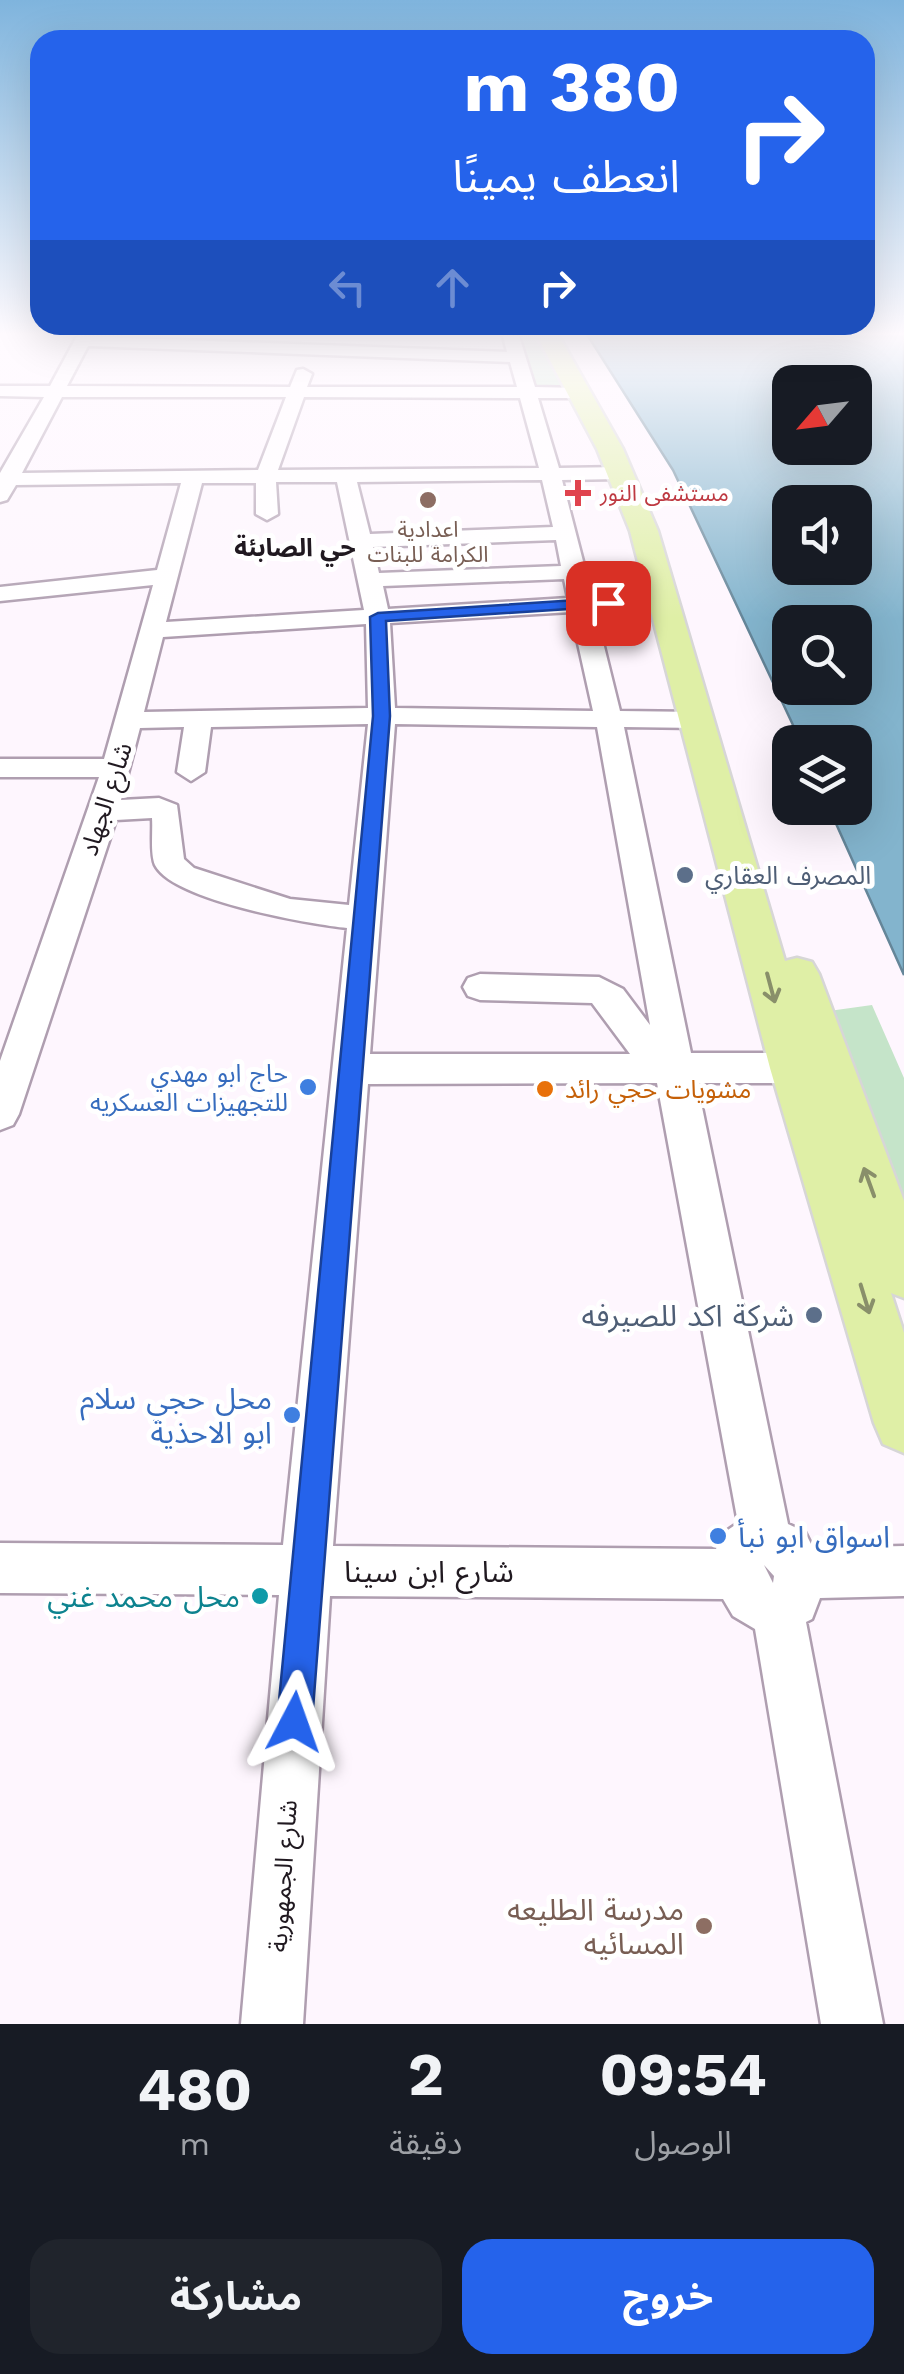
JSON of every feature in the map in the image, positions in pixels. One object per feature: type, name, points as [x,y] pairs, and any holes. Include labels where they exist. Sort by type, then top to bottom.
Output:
[{"type":"main road","points":[[599,430],[621,473],[664,599],[693,660],[699,720],[792,1068],[904,1423]]},
{"type":"main road","points":[[617,430],[646,484],[693,660],[812,1020],[904,1273]]},
{"type":"street","points":[[26,430],[3,485],[266,476],[621,473]]},
{"type":"street","points":[[267,514],[266,476],[282,430]]},
{"type":"street","points":[[538,430],[552,474],[608,716],[668,1070],[770,1574],[852,2024]]},
{"type":"street","name":"شارع الجمهورية","points":[[272,2024],[306,1570],[382,716],[371,579],[346,476]]},
{"type":"street","name":"شارع الجهاد","points":[[0,1114],[117,768],[193,478]]},
{"type":"street","points":[[156,630],[564,533]]},
{"type":"street","points":[[371,579],[573,572]]},
{"type":"street","points":[[0,594],[168,576]]},
{"type":"street","points":[[371,579],[580,605],[664,599]]},
{"type":"street","points":[[131,720],[608,716],[699,720]]},
{"type":"street","points":[[191,772],[199,718]]},
{"type":"street","points":[[0,768],[117,768]]},
{"type":"street","points":[[104,810],[158,808],[166,812],[168,862],[182,876],[288,910],[363,918]]},
{"type":"street","points":[[480,987],[599,990],[610,998],[668,1070]]},
{"type":"street","points":[[349,1069],[792,1068]]},
{"type":"street","name":"شارع ابن سينا","points":[[0,1568],[770,1574],[904,1571]]},
{"type":"green space","points":[[872,1005],[904,1078],[904,1206],[829,1011]]},
{"type":"water","points":[[648,430],[772,430],[772,465],[872,465],[872,430],[904,430],[904,975],[837,825],[872,825],[872,725],[793,725],[784,705],[872,705],[872,605],[772,605],[772,680],[673,470]]},
{"type":"place","name":"مستشفى النور","points":[[578,493]]},
{"type":"place","name":"اعدادية الكرامة للبنات","points":[[428,500]]},
{"type":"place","name":"المصرف العقاري","points":[[685,875]]},
{"type":"place","name":"حاج ابو مهدي للتجهيزات العسكريه","points":[[308,1087]]},
{"type":"place","name":"مشويات حجي رائد","points":[[545,1089]]},
{"type":"place","name":"شركة اكد للصيرفه","points":[[814,1315]]},
{"type":"place","name":"محل حجي سلام ابو الاحذية","points":[[292,1415]]},
{"type":"place","name":"اسواق ابو نبأ","points":[[718,1536]]},
{"type":"place","name":"محل محمد غني","points":[[260,1596]]},
{"type":"place","name":"مدرسة الطليعه المسائيه","points":[[704,1926]]},
{"type":"district","name":"حي الصابئة","points":[[295,547]]},
{"type":"route","points":[[294,1722],[382,716],[378,617],[608,603]]}]
